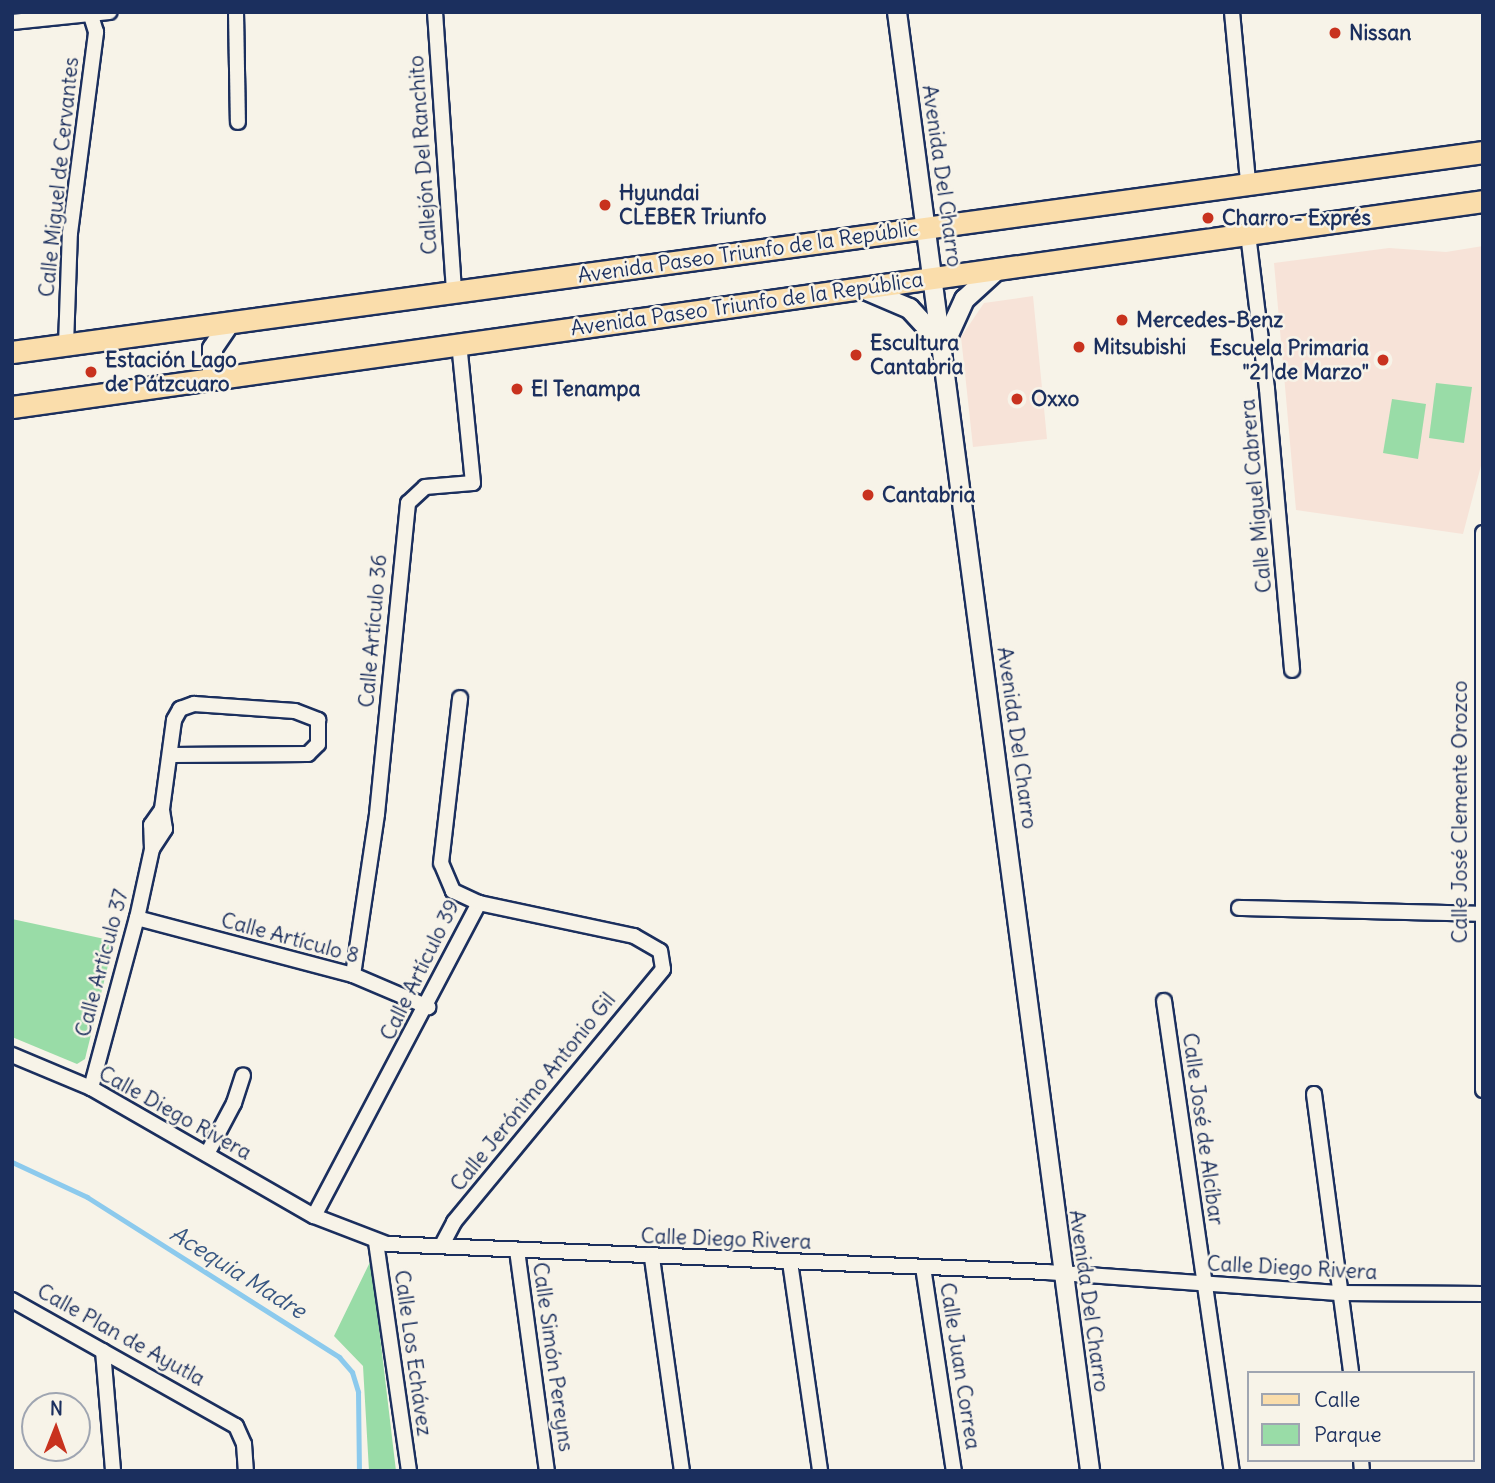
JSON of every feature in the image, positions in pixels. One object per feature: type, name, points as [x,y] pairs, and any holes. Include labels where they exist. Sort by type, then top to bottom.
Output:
[{"type":"main road","name":"Avenida Paseo Triunfo de la Repúblic","points":[[12,352],[1483,152]]},
{"type":"main road","name":"Avenida Paseo Triunfo de la República","points":[[12,407],[1483,201]]},
{"type":"main road","points":[[861,288],[892,297],[909,308],[943,345],[964,299],[998,268]]},
{"type":"main road","points":[[212,378],[212,348],[229,323]]},
{"type":"street","points":[[12,22],[109,12]]},
{"type":"street","points":[[236,12],[238,122]]},
{"type":"street","name":"Callejón Del Ranchito","points":[[435,12],[454,294]]},
{"type":"street","name":"Avenida Del Charro","points":[[897,12],[943,345],[1061,1273],[1090,1471]]},
{"type":"street","points":[[1232,12],[1248,182]]},
{"type":"street","name":"Calle Miguel de Cervantes","points":[[65,345],[71,233],[96,32],[90,13]]},
{"type":"street","name":"Calle Miguel Cabrera","points":[[1248,234],[1267,389],[1292,670]]},
{"type":"street","name":"Calle Artículo 36","points":[[353,975],[377,814],[408,503],[425,487],[473,483],[459,343]]},
{"type":"street","name":"Calle José Clemente Orozco","points":[[1483,533],[1483,1090]]},
{"type":"street","name":"Calle Artículo 39","points":[[314,1216],[428,1007],[480,903],[453,891],[441,863],[460,698]]},
{"type":"street","name":"Calle Artículo 37","points":[[91,1088],[137,918],[152,849],[151,825],[162,809],[172,755],[174,720],[180,709],[194,704],[295,711],[318,720],[319,738],[316,749],[308,754],[172,755]]},
{"type":"street","name":"Calle Jerónimo Antonio Gil","points":[[442,1245],[454,1222],[663,969],[660,951],[634,936],[480,903]]},
{"type":"street","points":[[1238,908],[1481,914]]},
{"type":"street","name":"Calle Artículo 8","points":[[137,918],[353,975],[428,1007]]},
{"type":"street","name":"Calle José de Alcíbar","points":[[1164,1001],[1232,1471]]},
{"type":"street","name":"Calle Diego Rivera","points":[[12,1055],[91,1088],[314,1216],[376,1242],[652,1258],[1061,1273],[1341,1293],[1483,1294]]},
{"type":"street","points":[[207,1154],[234,1103],[243,1075]]},
{"type":"street","points":[[1314,1094],[1351,1371]]},
{"type":"street","name":"Calle Los Echávez","points":[[376,1242],[409,1471]]},
{"type":"street","name":"Calle Simón Pereyns","points":[[517,1250],[547,1471]]},
{"type":"street","points":[[652,1258],[682,1471]]},
{"type":"street","points":[[790,1262],[820,1471]]},
{"type":"street","name":"Calle Juan Correa","points":[[923,1268],[954,1471]]},
{"type":"street","name":"Calle Plan de Ayutla","points":[[12,1300],[210,1408],[242,1434],[246,1471]]},
{"type":"street","points":[[103,1351],[113,1471]]},
{"type":"shaded area","name":"Escuela Primaria \"21 de Marzo\"","points":[[1483,246],[1483,458],[1463,534],[1296,510],[1274,263],[1389,248],[1446,252]]},
{"type":"shaded area","points":[[1033,296],[1047,439],[973,447],[961,337],[984,303]]},
{"type":"green space","points":[[1436,383],[1472,387],[1464,443],[1429,438]]},
{"type":"green space","points":[[1392,399],[1426,404],[1418,459],[1383,453]]},
{"type":"green space","points":[[12,919],[114,941],[85,1059],[77,1064],[12,1037]]},
{"type":"green space","points":[[371,1260],[396,1471],[369,1471],[363,1366],[334,1336]]},
{"type":"waterway","name":"Acequia Madre","points":[[12,1162],[87,1197],[339,1357],[352,1372],[358,1392],[359,1471]]},
{"type":"place","name":"Nissan","points":[[1335,33]]},
{"type":"place","name":"Hyundai CLEBER Triunfo","points":[[605,205]]},
{"type":"place","name":"Charro - Exprés","points":[[1208,218]]},
{"type":"place","name":"Mercedes-Benz","points":[[1122,320]]},
{"type":"place","name":"Mitsubishi","points":[[1079,347]]},
{"type":"place","name":"Escultura Cantabria","points":[[856,355]]},
{"type":"place","name":"Escuela Primaria \"21 de Marzo\"","points":[[1383,360]]},
{"type":"place","name":"Estación Lago de Pátzcuaro","points":[[91,372]]},
{"type":"place","name":"El Tenampa","points":[[517,389]]},
{"type":"place","name":"Oxxo","points":[[1017,399]]},
{"type":"place","name":"Cantabria","points":[[868,495]]}]
